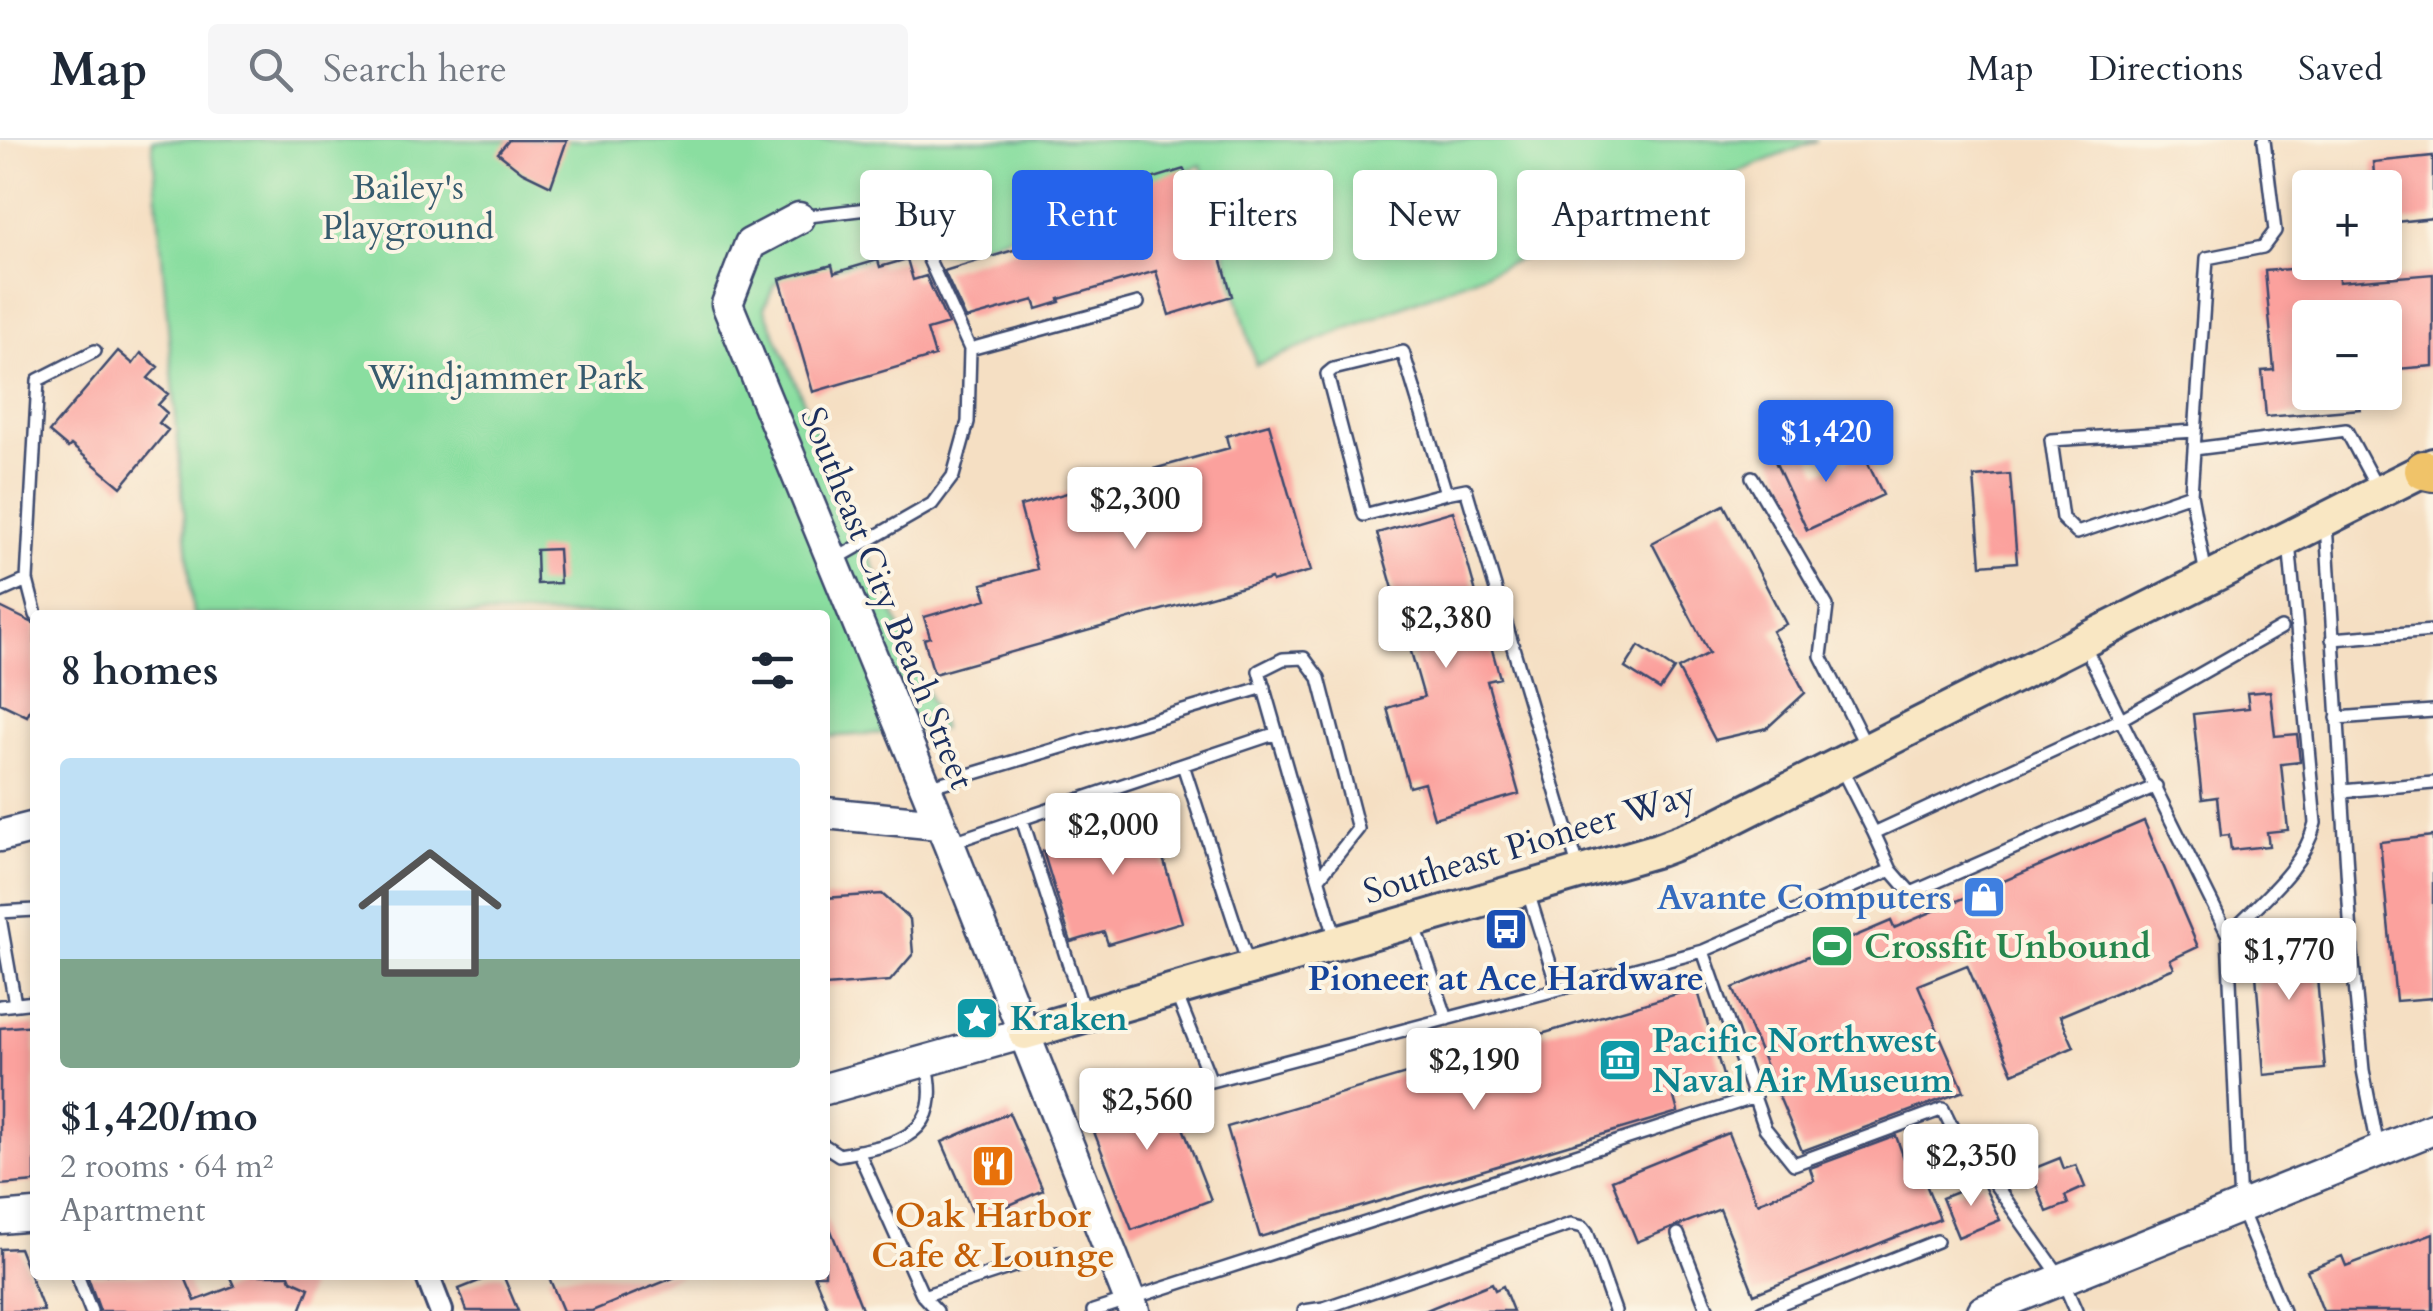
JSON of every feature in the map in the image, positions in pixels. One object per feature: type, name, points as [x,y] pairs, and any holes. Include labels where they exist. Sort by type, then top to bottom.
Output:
[{"type":"main road","name":"Southeast Pioneer Way","points":[[1025,1033],[1580,874],[1703,833],[2430,469]]},
{"type":"street","name":"Southeast City Beach Street","points":[[800,218],[750,244],[727,304],[1132,1305]]},
{"type":"street","points":[[830,814],[944,834]]},
{"type":"street","points":[[0,836],[30,827]]},
{"type":"street","name":"Southeast Pioneer Way","points":[[830,1088],[1025,1033]]},
{"type":"street","points":[[1983,1311],[2378,1151],[2431,1135]]},
{"type":"street","points":[[0,1218],[30,1215]]},
{"type":"street","points":[[429,1280],[441,1311]]},
{"type":"lane","points":[[2207,579],[2191,494],[2207,258],[2263,247],[2275,231],[2264,140]]},
{"type":"lane","points":[[800,218],[883,206],[926,251],[970,349],[968,422],[953,476],[932,504],[832,561]]},
{"type":"lane","points":[[970,349],[1138,304]]},
{"type":"lane","points":[[35,610],[28,580],[38,380],[95,351]]},
{"type":"lane","points":[[1446,493],[1403,352],[1333,369],[1327,374],[1364,515],[1466,489],[1580,874]]},
{"type":"lane","points":[[2194,449],[2346,430],[2380,492]]},
{"type":"lane","points":[[2191,494],[2077,533],[2062,518],[2051,440],[2195,432]]},
{"type":"lane","points":[[1752,476],[1827,606],[1820,656],[1874,833],[1891,870],[1910,892],[2156,786]]},
{"type":"lane","points":[[2326,518],[2352,952],[2364,1070],[2378,1151]]},
{"type":"lane","points":[[2228,935],[2299,860],[2315,824],[2289,537]]},
{"type":"lane","points":[[0,592],[28,580]]},
{"type":"lane","points":[[1874,833],[2122,718],[2281,628]]},
{"type":"lane","points":[[2332,640],[2433,631]]},
{"type":"lane","points":[[2082,641],[2228,935],[2240,1207],[2283,1311]]},
{"type":"lane","points":[[1319,878],[1358,829],[1319,678],[1304,658],[1282,659],[1259,671],[1337,943]]},
{"type":"lane","points":[[926,788],[1264,687]]},
{"type":"lane","points":[[2337,718],[2433,711]]},
{"type":"lane","points":[[944,834],[1022,819],[1277,733]]},
{"type":"lane","points":[[1183,765],[1249,968]]},
{"type":"lane","points":[[2342,791],[2433,783]]},
{"type":"lane","points":[[1022,819],[1085,1016]]},
{"type":"lane","points":[[1174,990],[1211,1081],[1704,951],[1891,870]]},
{"type":"lane","points":[[1527,889],[1558,990]]},
{"type":"lane","points":[[14,1004],[0,915],[30,911]]},
{"type":"lane","points":[[1414,921],[1446,1019]]},
{"type":"lane","points":[[1704,951],[1766,1128],[1794,1164],[1944,1109],[1971,1167],[1982,1166],[2062,1279],[2076,1311]]},
{"type":"lane","points":[[0,1006],[30,1002]]},
{"type":"lane","points":[[830,1149],[839,1155],[901,1143],[930,1110],[932,1087],[926,1061]]},
{"type":"lane","points":[[1093,1311],[1132,1305],[1755,1097]]},
{"type":"lane","points":[[858,1152],[923,1296],[937,1311]]},
{"type":"lane","points":[[1304,1311],[1324,1308],[1571,1224],[1587,1232],[1615,1311]]},
{"type":"lane","points":[[1678,1234],[1708,1311]]},
{"type":"lane","points":[[1762,1311],[1937,1240]]},
{"type":"lane","points":[[923,1296],[1057,1252]]},
{"type":"lane","points":[[79,1280],[91,1311]]},
{"type":"green space","name":"Windjammer Park","points":[[152,140],[1818,140],[1743,170],[1517,170],[1518,260],[1256,365],[1227,260],[1333,260],[1333,170],[1202,170],[1201,165],[1173,170],[1173,175],[1153,181],[1153,170],[1012,170],[1012,235],[992,241],[992,170],[860,170],[860,260],[866,260],[775,283],[764,308],[943,729],[830,737],[830,610],[193,610]]},
{"type":"building","points":[[509,140],[567,140],[551,186],[522,172],[498,153]]},
{"type":"building","points":[[2433,156],[2433,218],[2402,221],[2402,170],[2374,170],[2373,162]]},
{"type":"building","points":[[1173,172],[1173,260],[1222,260],[1232,296],[1169,315],[1156,271],[1037,309],[1034,300],[966,319],[944,271],[992,260],[992,256],[1012,250],[1012,260],[1153,260],[1153,178]]},
{"type":"building","points":[[878,260],[880,267],[907,260],[913,280],[926,276],[948,324],[927,330],[935,356],[813,392],[780,279],[832,265],[834,273]]},
{"type":"building","points":[[2292,269],[2292,280],[2339,282],[2402,280],[2402,277],[2433,274],[2433,366],[2402,369],[2402,300],[2292,300],[2292,410],[2348,410],[2266,417],[2262,371],[2274,370],[2265,271]]},
{"type":"building","points":[[118,351],[133,364],[141,353],[158,367],[148,378],[168,394],[158,405],[167,413],[159,423],[168,430],[121,487],[71,445],[68,448],[49,432]]},
{"type":"building","points":[[1269,424],[1311,571],[934,674],[924,639],[930,637],[924,617],[987,599],[982,584],[1037,569],[1020,506],[1229,448],[1226,436]]},
{"type":"building","points":[[1804,442],[1819,473],[1863,453],[1883,495],[1807,530],[1773,457]]},
{"type":"building","points":[[2010,474],[2017,562],[1981,565],[1974,477]]},
{"type":"building","points":[[1724,505],[1786,624],[1772,631],[1805,693],[1767,728],[1715,740],[1678,669],[1709,653],[1652,543]]},
{"type":"building","points":[[1453,511],[1500,678],[1487,681],[1519,794],[1434,818],[1424,783],[1409,787],[1387,708],[1424,697],[1377,533]]},
{"type":"building","points":[[558,549],[560,583],[537,584],[536,550]]},
{"type":"building","points":[[0,607],[30,622],[30,710],[27,716],[0,703]]},
{"type":"building","points":[[1639,646],[1674,669],[1660,690],[1625,668]]},
{"type":"building","points":[[2270,691],[2275,736],[2297,734],[2300,762],[2281,764],[2288,830],[2267,832],[2269,846],[2231,850],[2229,835],[2221,836],[2217,797],[2202,799],[2193,714],[2249,708],[2247,693]]},
{"type":"building","points":[[1112,798],[1119,823],[1150,814],[1182,922],[1108,944],[1104,932],[1071,942],[1043,851],[1077,841],[1075,834],[1087,830],[1081,809]]},
{"type":"building","points":[[2144,821],[2198,947],[2170,960],[2174,968],[2060,1016],[2074,1047],[2013,1073],[1967,965],[1918,985],[1964,1091],[1802,1151],[1733,988],[1891,921],[1894,928]]},
{"type":"building","points":[[2433,836],[2433,998],[2396,1001],[2380,842]]},
{"type":"building","points":[[882,894],[910,919],[913,954],[890,981],[830,986],[830,898]]},
{"type":"building","points":[[2313,932],[2325,1069],[2264,1075],[2253,937]]},
{"type":"building","points":[[1697,988],[1724,1079],[1673,1094],[1678,1112],[1260,1237],[1227,1127]]},
{"type":"building","points":[[30,1025],[30,1182],[0,1185],[0,1028]]},
{"type":"building","points":[[1163,1076],[1211,1200],[1132,1230],[1084,1106]]},
{"type":"building","name":"Oak Harbor Cafe & Lounge","points":[[1009,1113],[1043,1190],[976,1220],[942,1142]]},
{"type":"building","points":[[1728,1133],[1757,1203],[1814,1180],[1810,1168],[1896,1136],[1905,1161],[1915,1157],[1940,1219],[1754,1294],[1720,1209],[1637,1242],[1612,1180]]},
{"type":"building","points":[[2060,1158],[2064,1169],[2076,1165],[2085,1187],[2065,1196],[2068,1204],[2047,1212],[2030,1170]]},
{"type":"building","points":[[1982,1182],[2000,1220],[1958,1237],[1942,1198]]},
{"type":"building","points":[[830,1228],[863,1311],[829,1311],[816,1280],[830,1280]]},
{"type":"building","points":[[2433,1233],[2433,1311],[2323,1311],[2307,1270],[2342,1256],[2346,1266]]},
{"type":"building","points":[[19,1248],[44,1311],[0,1311],[0,1249]]},
{"type":"building","points":[[89,1280],[186,1280],[195,1301],[234,1286],[231,1280],[291,1280],[309,1288],[300,1311],[100,1311]]},
{"type":"building","points":[[482,1280],[505,1280],[518,1311],[467,1311],[459,1289]]},
{"type":"building","points":[[550,1280],[668,1280],[592,1311],[563,1311]]},
{"type":"building","points":[[1492,1283],[1495,1290],[1503,1286],[1513,1311],[1424,1311]]},
{"type":"place","name":"Avante Computers","points":[[1984,897]]},
{"type":"place","name":"Pioneer at Ace Hardware","points":[[1506,929]]},
{"type":"place","name":"Crossfit Unbound","points":[[1832,946]]},
{"type":"place","name":"Kraken","points":[[977,1018]]},
{"type":"place","name":"Pacific Northwest Naval Air Museum","points":[[1620,1060]]},
{"type":"place","name":"Oak Harbor Cafe & Lounge","points":[[993,1166]]},
{"type":"park label","name":"Bailey's Playground","points":[[408,207]]}]
